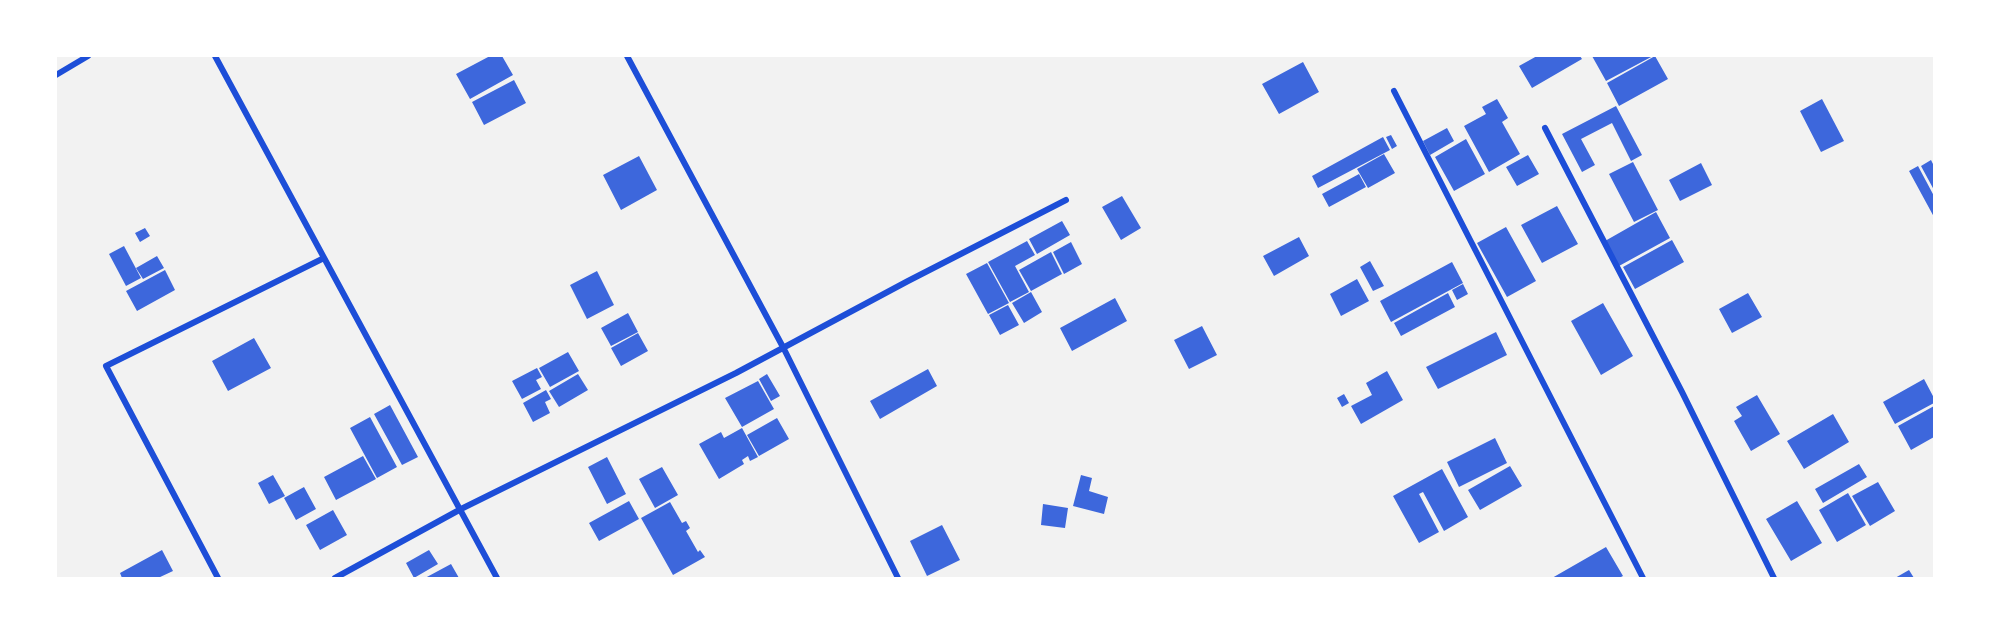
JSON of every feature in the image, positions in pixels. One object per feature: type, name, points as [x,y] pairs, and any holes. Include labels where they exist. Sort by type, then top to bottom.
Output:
[{"type":"street","points":[[56,75],[88,56]]},
{"type":"street","points":[[215,56],[497,579]]},
{"type":"street","points":[[627,56],[784,348],[898,579]]},
{"type":"street","points":[[1394,91],[1643,579]]},
{"type":"street","points":[[1545,128],[1682,392],[1774,579]]},
{"type":"street","points":[[335,579],[460,509],[784,348],[1066,200]]},
{"type":"street","points":[[218,579],[106,366],[324,258]]},
{"type":"building","points":[[490,56],[502,56],[513,75],[470,99],[456,74]]},
{"type":"building","points":[[1537,56],[1580,56],[1582,59],[1532,88],[1519,66]]},
{"type":"building","points":[[1592,56],[1653,56],[1606,81]]},
{"type":"building","points":[[1655,56],[1668,79],[1619,106],[1607,83]]},
{"type":"building","points":[[1303,62],[1319,92],[1279,114],[1262,84]]},
{"type":"building","points":[[514,80],[526,103],[484,125],[472,102]]},
{"type":"building","points":[[1497,99],[1508,118],[1502,122],[1520,154],[1489,172],[1464,126],[1486,114],[1482,107]]},
{"type":"building","points":[[1822,99],[1844,141],[1821,152],[1800,111]]},
{"type":"building","points":[[1616,106],[1642,155],[1631,161],[1612,123],[1581,139],[1595,165],[1582,172],[1562,134]]},
{"type":"building","points":[[1447,128],[1454,141],[1430,155],[1423,141]]},
{"type":"building","points":[[1391,135],[1397,146],[1392,149],[1386,137]]},
{"type":"building","points":[[1383,137],[1390,150],[1318,188],[1312,176]]},
{"type":"building","points":[[1466,139],[1485,174],[1454,191],[1435,157]]},
{"type":"building","points":[[1384,154],[1395,173],[1368,188],[1357,169]]},
{"type":"building","points":[[1528,155],[1539,174],[1517,186],[1506,167]]},
{"type":"building","points":[[639,156],[657,190],[621,210],[603,175]]},
{"type":"building","points":[[1931,160],[1934,166],[1934,190],[1921,166]]},
{"type":"building","points":[[1633,162],[1658,210],[1634,222],[1609,174]]},
{"type":"building","points":[[1701,163],[1712,185],[1680,201],[1669,180]]},
{"type":"building","points":[[1918,166],[1934,196],[1934,217],[1909,171]]},
{"type":"building","points":[[1359,174],[1366,187],[1329,207],[1322,194]]},
{"type":"building","points":[[1122,196],[1141,228],[1121,240],[1102,207]]},
{"type":"building","points":[[1557,206],[1578,244],[1542,263],[1521,225]]},
{"type":"building","points":[[1656,212],[1670,238],[1619,266],[1605,241]]},
{"type":"building","points":[[1062,221],[1070,235],[1037,254],[1029,239]]},
{"type":"building","points":[[1506,227],[1536,281],[1507,297],[1477,243]]},
{"type":"building","points":[[145,228],[150,236],[140,242],[135,233]]},
{"type":"building","points":[[1299,237],[1309,256],[1274,276],[1263,256]]},
{"type":"building","points":[[1672,240],[1684,262],[1635,289],[1623,267]]},
{"type":"building","points":[[1027,241],[1035,255],[1015,266],[1029,292],[1010,302],[988,262]]},
{"type":"building","points":[[1071,242],[1082,264],[1064,274],[1053,252]]},
{"type":"building","points":[[124,246],[141,278],[126,286],[109,254]]},
{"type":"building","points":[[1051,252],[1062,274],[1031,291],[1019,270]]},
{"type":"building","points":[[157,256],[164,268],[143,279],[136,268]]},
{"type":"building","points":[[1370,261],[1384,286],[1373,291],[1360,267]]},
{"type":"building","points":[[1452,262],[1463,283],[1391,322],[1380,301]]},
{"type":"building","points":[[987,263],[1009,303],[988,314],[966,274]]},
{"type":"building","points":[[165,270],[175,290],[137,311],[126,291]]},
{"type":"building","points":[[597,271],[614,305],[587,319],[570,285]]},
{"type":"building","points":[[1357,279],[1369,301],[1341,316],[1330,294]]},
{"type":"building","points":[[1463,284],[1468,294],[1457,300],[1452,290]]},
{"type":"building","points":[[1031,292],[1042,312],[1024,323],[1012,303]]},
{"type":"building","points":[[1448,293],[1455,307],[1401,336],[1394,323]]},
{"type":"building","points":[[1748,293],[1762,317],[1732,333],[1719,309]]},
{"type":"building","points":[[1115,298],[1127,321],[1072,351],[1060,328]]},
{"type":"building","points":[[1603,303],[1633,356],[1601,375],[1571,321]]},
{"type":"building","points":[[1008,305],[1019,325],[1000,335],[989,315]]},
{"type":"building","points":[[628,313],[638,332],[611,346],[601,328]]},
{"type":"building","points":[[1202,326],[1217,355],[1189,369],[1174,340]]},
{"type":"building","points":[[1496,332],[1507,355],[1438,389],[1426,367]]},
{"type":"building","points":[[638,333],[648,351],[621,366],[611,348]]},
{"type":"building","points":[[254,338],[271,368],[228,391],[212,361]]},
{"type":"building","points":[[568,352],[579,371],[550,387],[539,368]]},
{"type":"building","points":[[537,368],[542,377],[536,380],[541,389],[522,399],[512,381]]},
{"type":"building","points":[[928,369],[937,386],[880,419],[870,401]]},
{"type":"building","points":[[1387,371],[1403,400],[1361,424],[1351,406],[1372,395],[1366,383]]},
{"type":"building","points":[[578,374],[588,390],[559,407],[549,391]]},
{"type":"building","points":[[767,374],[780,396],[771,401],[759,379]]},
{"type":"building","points":[[1924,379],[1934,398],[1934,403],[1895,424],[1883,402]]},
{"type":"building","points":[[758,381],[774,409],[742,427],[725,398]]},
{"type":"building","points":[[546,390],[551,399],[545,402],[550,413],[533,422],[523,403]]},
{"type":"building","points":[[1344,394],[1349,403],[1342,407],[1337,398]]},
{"type":"building","points":[[1757,395],[1780,434],[1751,451],[1734,421],[1742,416],[1736,407]]},
{"type":"building","points":[[390,405],[418,457],[402,465],[374,414]]},
{"type":"building","points":[[1934,406],[1934,437],[1911,450],[1898,426]]},
{"type":"building","points":[[1833,414],[1849,442],[1804,469],[1787,441]]},
{"type":"building","points":[[370,417],[397,467],[377,478],[350,428]]},
{"type":"building","points":[[777,418],[789,439],[759,456],[747,435]]},
{"type":"building","points":[[742,428],[758,457],[750,461],[748,456],[742,460],[744,464],[719,479],[699,444],[721,432],[724,438]]},
{"type":"building","points":[[1495,438],[1507,463],[1459,487],[1447,462]]},
{"type":"building","points":[[363,456],[376,479],[336,500],[324,477]]},
{"type":"building","points":[[607,457],[626,494],[607,504],[588,467]]},
{"type":"building","points":[[1859,464],[1867,477],[1823,503],[1815,489]]},
{"type":"building","points":[[1510,466],[1522,486],[1480,510],[1468,490]]},
{"type":"building","points":[[662,467],[678,495],[655,508],[639,479]]},
{"type":"building","points":[[1442,469],[1468,517],[1444,531],[1423,492],[1419,494],[1439,532],[1419,543],[1393,496]]},
{"type":"building","points":[[273,475],[285,496],[269,504],[258,483]]},
{"type":"building","points":[[1081,475],[1092,478],[1089,491],[1108,497],[1104,514],[1073,506]]},
{"type":"building","points":[[1878,482],[1895,511],[1870,526],[1852,496]]},
{"type":"building","points":[[304,487],[316,509],[296,520],[284,498]]},
{"type":"building","points":[[1848,493],[1866,525],[1837,542],[1819,510]]},
{"type":"building","points":[[629,501],[639,519],[599,541],[589,523]]},
{"type":"building","points":[[1797,501],[1822,543],[1791,561],[1766,519]]},
{"type":"building","points":[[670,502],[682,523],[686,521],[690,528],[686,531],[698,552],[700,550],[705,557],[673,575],[641,518]]},
{"type":"building","points":[[1043,504],[1068,508],[1065,528],[1041,525]]},
{"type":"building","points":[[333,510],[347,535],[320,550],[306,525]]},
{"type":"building","points":[[942,525],[960,560],[927,576],[910,541]]},
{"type":"building","points":[[1606,547],[1623,576],[1619,578],[1552,578]]},
{"type":"building","points":[[162,550],[173,571],[158,578],[122,578],[120,573]]},
{"type":"building","points":[[429,550],[438,564],[414,578],[406,563]]},
{"type":"building","points":[[451,564],[459,578],[425,578]]},
{"type":"building","points":[[1909,570],[1914,578],[1895,578]]}]
